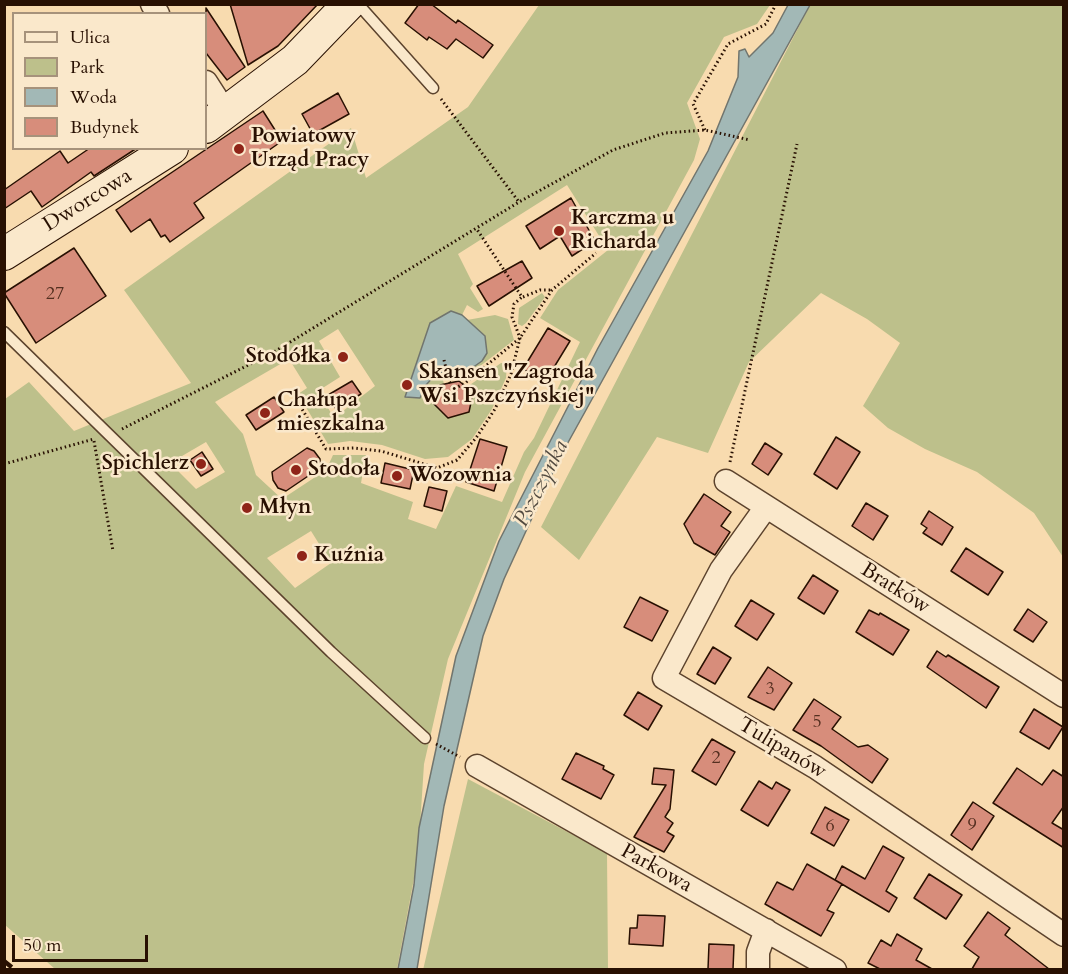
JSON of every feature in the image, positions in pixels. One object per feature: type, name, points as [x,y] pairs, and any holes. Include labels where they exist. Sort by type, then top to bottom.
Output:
[{"type":"street","points":[[207,86],[216,120],[295,60],[349,4]]},
{"type":"street","name":"Dworcowa","points":[[4,254],[169,150]]},
{"type":"street","name":"Bratków","points":[[726,481],[1064,696]]},
{"type":"street","name":"Tulipanów","points":[[766,507],[721,570],[664,678],[816,767],[1064,935]]},
{"type":"street","name":"Parkowa","points":[[477,766],[835,969]]},
{"type":"street","points":[[758,969],[758,952],[766,930]]},
{"type":"lane","points":[[358,4],[433,88]]},
{"type":"lane","points":[[4,332],[331,652],[425,738]]},
{"type":"path","points":[[705,130],[693,104],[728,44],[766,24],[776,4]]},
{"type":"path","points":[[433,88],[519,202]]},
{"type":"path","points":[[4,464],[108,436],[274,352],[519,202],[613,150],[665,133],[705,130],[750,140]]},
{"type":"path","points":[[726,481],[797,144]]},
{"type":"path","points":[[476,228],[522,297]]},
{"type":"path","points":[[444,360],[449,381],[454,389],[465,383],[520,338],[552,290],[596,253]]},
{"type":"path","points":[[293,394],[326,449],[354,448],[381,451],[437,468],[457,460],[483,429],[511,374],[520,338],[512,318],[514,304],[522,297],[540,290],[552,290]]},
{"type":"path","points":[[94,439],[113,551]]},
{"type":"path","points":[[425,738],[477,766]]},
{"type":"green space","points":[[539,5],[770,5],[757,24],[724,37],[687,103],[700,139],[694,160],[525,472],[448,659],[424,764],[418,857],[397,969],[55,969],[5,925],[5,399],[29,382],[74,431],[191,383],[124,290],[351,128],[366,178],[468,107]],"holes":[[[567,185],[608,250],[558,290],[540,318],[580,342],[534,438],[524,452],[502,502],[456,486],[436,529],[408,519],[413,502],[361,483],[366,455],[333,455],[326,470],[282,499],[256,475],[243,434],[215,402],[289,359],[307,388],[298,394],[328,444],[350,441],[382,445],[425,459],[448,457],[472,439],[492,409],[506,378],[507,363],[501,363],[467,387],[473,393],[467,412],[448,418],[433,403],[440,385],[444,384],[441,372],[426,385],[420,398],[406,397],[430,323],[451,311],[462,315],[467,305],[478,312],[483,309],[470,288],[473,284],[458,254]],[[338,329],[375,386],[334,418],[318,391],[340,377],[319,341]],[[206,442],[225,472],[196,489],[170,463]],[[311,531],[331,563],[295,588],[267,558]]]},
{"type":"green space","points":[[810,5],[1063,5],[1063,557],[1034,513],[977,472],[925,449],[888,428],[863,406],[900,343],[867,319],[821,293],[749,362],[708,453],[657,437],[579,560],[541,527]]},
{"type":"green space","points":[[542,293],[545,297],[526,323],[522,326],[518,324],[519,308]]},
{"type":"green space","points":[[495,315],[508,319],[514,340],[462,380],[455,379],[452,371],[472,368],[485,336],[467,320]]},
{"type":"green space","points":[[468,779],[607,853],[608,969],[423,970]]},
{"type":"water","name":"Pszczynka","points":[[788,5],[810,5],[560,457],[504,579],[483,636],[444,806],[417,969],[398,969],[414,885],[419,828],[456,656],[499,541],[598,348],[708,151],[738,77],[739,51],[745,49],[749,57],[773,33]]},
{"type":"water","points":[[451,311],[462,315],[485,336],[487,353],[482,361],[472,368],[437,373],[426,385],[420,398],[405,397],[430,323]]},
{"type":"building","points":[[230,4],[318,4],[278,46],[248,65]]},
{"type":"building","points":[[419,4],[431,4],[456,23],[458,20],[493,45],[483,58],[456,39],[447,49],[429,37],[427,40],[405,23]]},
{"type":"building","points":[[206,8],[245,67],[227,80],[207,54]]},
{"type":"building","points":[[338,93],[349,114],[313,134],[302,114]]},
{"type":"building","points":[[263,111],[282,141],[194,203],[204,218],[170,242],[165,235],[161,237],[150,219],[131,232],[116,210]]},
{"type":"building","points":[[87,150],[134,150],[94,176],[91,172],[42,207],[31,191],[4,209],[4,190],[60,151],[68,163]]},
{"type":"building","name":"Karczma u Richarda","points":[[571,198],[595,241],[572,256],[560,236],[540,249],[526,226]]},
{"type":"building","points":[[74,248],[106,296],[36,343],[4,293]]},
{"type":"building","points":[[522,261],[532,278],[489,306],[477,286]]},
{"type":"building","points":[[548,328],[570,341],[545,382],[523,369]]},
{"type":"building","points":[[352,381],[361,394],[336,409],[328,395]]},
{"type":"building","points":[[459,381],[473,393],[469,412],[448,418],[433,403],[440,385]]},
{"type":"building","name":"Chałupa mieszkalna","points":[[274,397],[284,412],[256,430],[246,415]]},
{"type":"building","points":[[836,437],[860,452],[837,489],[814,474]]},
{"type":"building","points":[[480,439],[507,447],[494,491],[466,482]]},
{"type":"building","points":[[765,443],[782,454],[768,475],[752,464]]},
{"type":"building","name":"Stodoła","points":[[307,448],[314,451],[320,459],[320,468],[286,491],[278,488],[273,480],[272,472]]},
{"type":"building","name":"Spichlerz","points":[[202,452],[213,469],[201,476],[190,460]]},
{"type":"building","name":"Wozownia","points":[[385,463],[414,470],[410,489],[381,483]]},
{"type":"building","points":[[429,487],[447,491],[442,511],[424,506]]},
{"type":"building","points":[[704,494],[731,512],[721,526],[730,532],[715,555],[694,543],[684,524]]},
{"type":"building","points":[[866,503],[888,516],[873,540],[852,526]]},
{"type":"building","points":[[929,511],[953,527],[942,545],[923,533],[927,528],[921,524]]},
{"type":"building","points":[[966,548],[1003,572],[988,595],[951,571]]},
{"type":"building","points":[[813,575],[838,591],[824,614],[798,598]]},
{"type":"building","points":[[640,597],[668,611],[652,641],[624,627]]},
{"type":"building","points":[[751,600],[774,614],[757,640],[735,626]]},
{"type":"building","points":[[1028,609],[1047,622],[1033,642],[1014,630]]},
{"type":"building","points":[[869,610],[879,615],[880,613],[909,630],[893,655],[856,632]]},
{"type":"building","points":[[713,647],[731,658],[715,684],[697,674]]},
{"type":"building","points":[[937,651],[946,657],[948,655],[999,687],[986,708],[927,667]]},
{"type":"building","points":[[768,667],[792,683],[774,710],[748,697]]},
{"type":"building","points":[[638,692],[662,706],[648,730],[624,715]]},
{"type":"building","points":[[814,699],[841,717],[832,729],[858,747],[868,745],[888,759],[872,783],[821,746],[793,730]]},
{"type":"building","points":[[1034,709],[1063,727],[1049,749],[1020,732]]},
{"type":"building","points":[[712,739],[735,752],[716,785],[692,771]]},
{"type":"building","points":[[576,753],[604,766],[603,769],[614,775],[601,799],[562,779]]},
{"type":"building","points":[[654,768],[674,770],[670,809],[665,817],[673,823],[667,832],[674,836],[664,852],[634,837],[666,785],[652,784]]},
{"type":"building","points":[[1017,768],[1042,785],[1053,770],[1064,777],[1064,806],[1052,823],[1064,830],[1064,848],[993,803]]},
{"type":"building","points":[[759,781],[772,789],[776,782],[790,790],[768,826],[741,810]]},
{"type":"building","points":[[973,802],[994,816],[972,850],[951,835]]},
{"type":"building","points":[[825,807],[849,820],[834,846],[811,833]]},
{"type":"building","points":[[883,846],[904,858],[886,891],[897,898],[889,912],[835,880],[842,866],[865,879]]},
{"type":"building","points":[[807,864],[842,884],[827,910],[834,913],[821,936],[765,904],[777,882],[793,890]]},
{"type":"building","points":[[929,874],[962,895],[946,919],[914,898]]},
{"type":"building","points":[[988,912],[1010,928],[1005,935],[1049,969],[972,969],[979,957],[964,946]]},
{"type":"building","points":[[638,915],[665,916],[663,946],[629,944],[630,928],[637,928]]},
{"type":"building","points":[[897,934],[922,949],[916,960],[932,969],[880,969],[868,963],[881,940],[891,946]]},
{"type":"building","points":[[709,944],[734,945],[733,969],[708,969]]},
{"type":"railway","points":[[4,961],[15,970]]},
{"type":"place","name":"Powiatowy Urząd Pracy","points":[[239,149]]},
{"type":"place","name":"Karczma u Richarda","points":[[559,231]]},
{"type":"place","name":"Stodółka","points":[[343,357]]},
{"type":"place","name":"Skansen \"Zagroda Wsi Pszczyńskiej\"","points":[[407,385]]},
{"type":"place","name":"Chałupa mieszkalna","points":[[265,413]]},
{"type":"place","name":"Spichlerz","points":[[201,464]]},
{"type":"place","name":"Stodoła","points":[[296,470]]},
{"type":"place","name":"Wozownia","points":[[397,476]]},
{"type":"place","name":"Młyn","points":[[247,508]]},
{"type":"place","name":"Kuźnia","points":[[302,556]]}]
